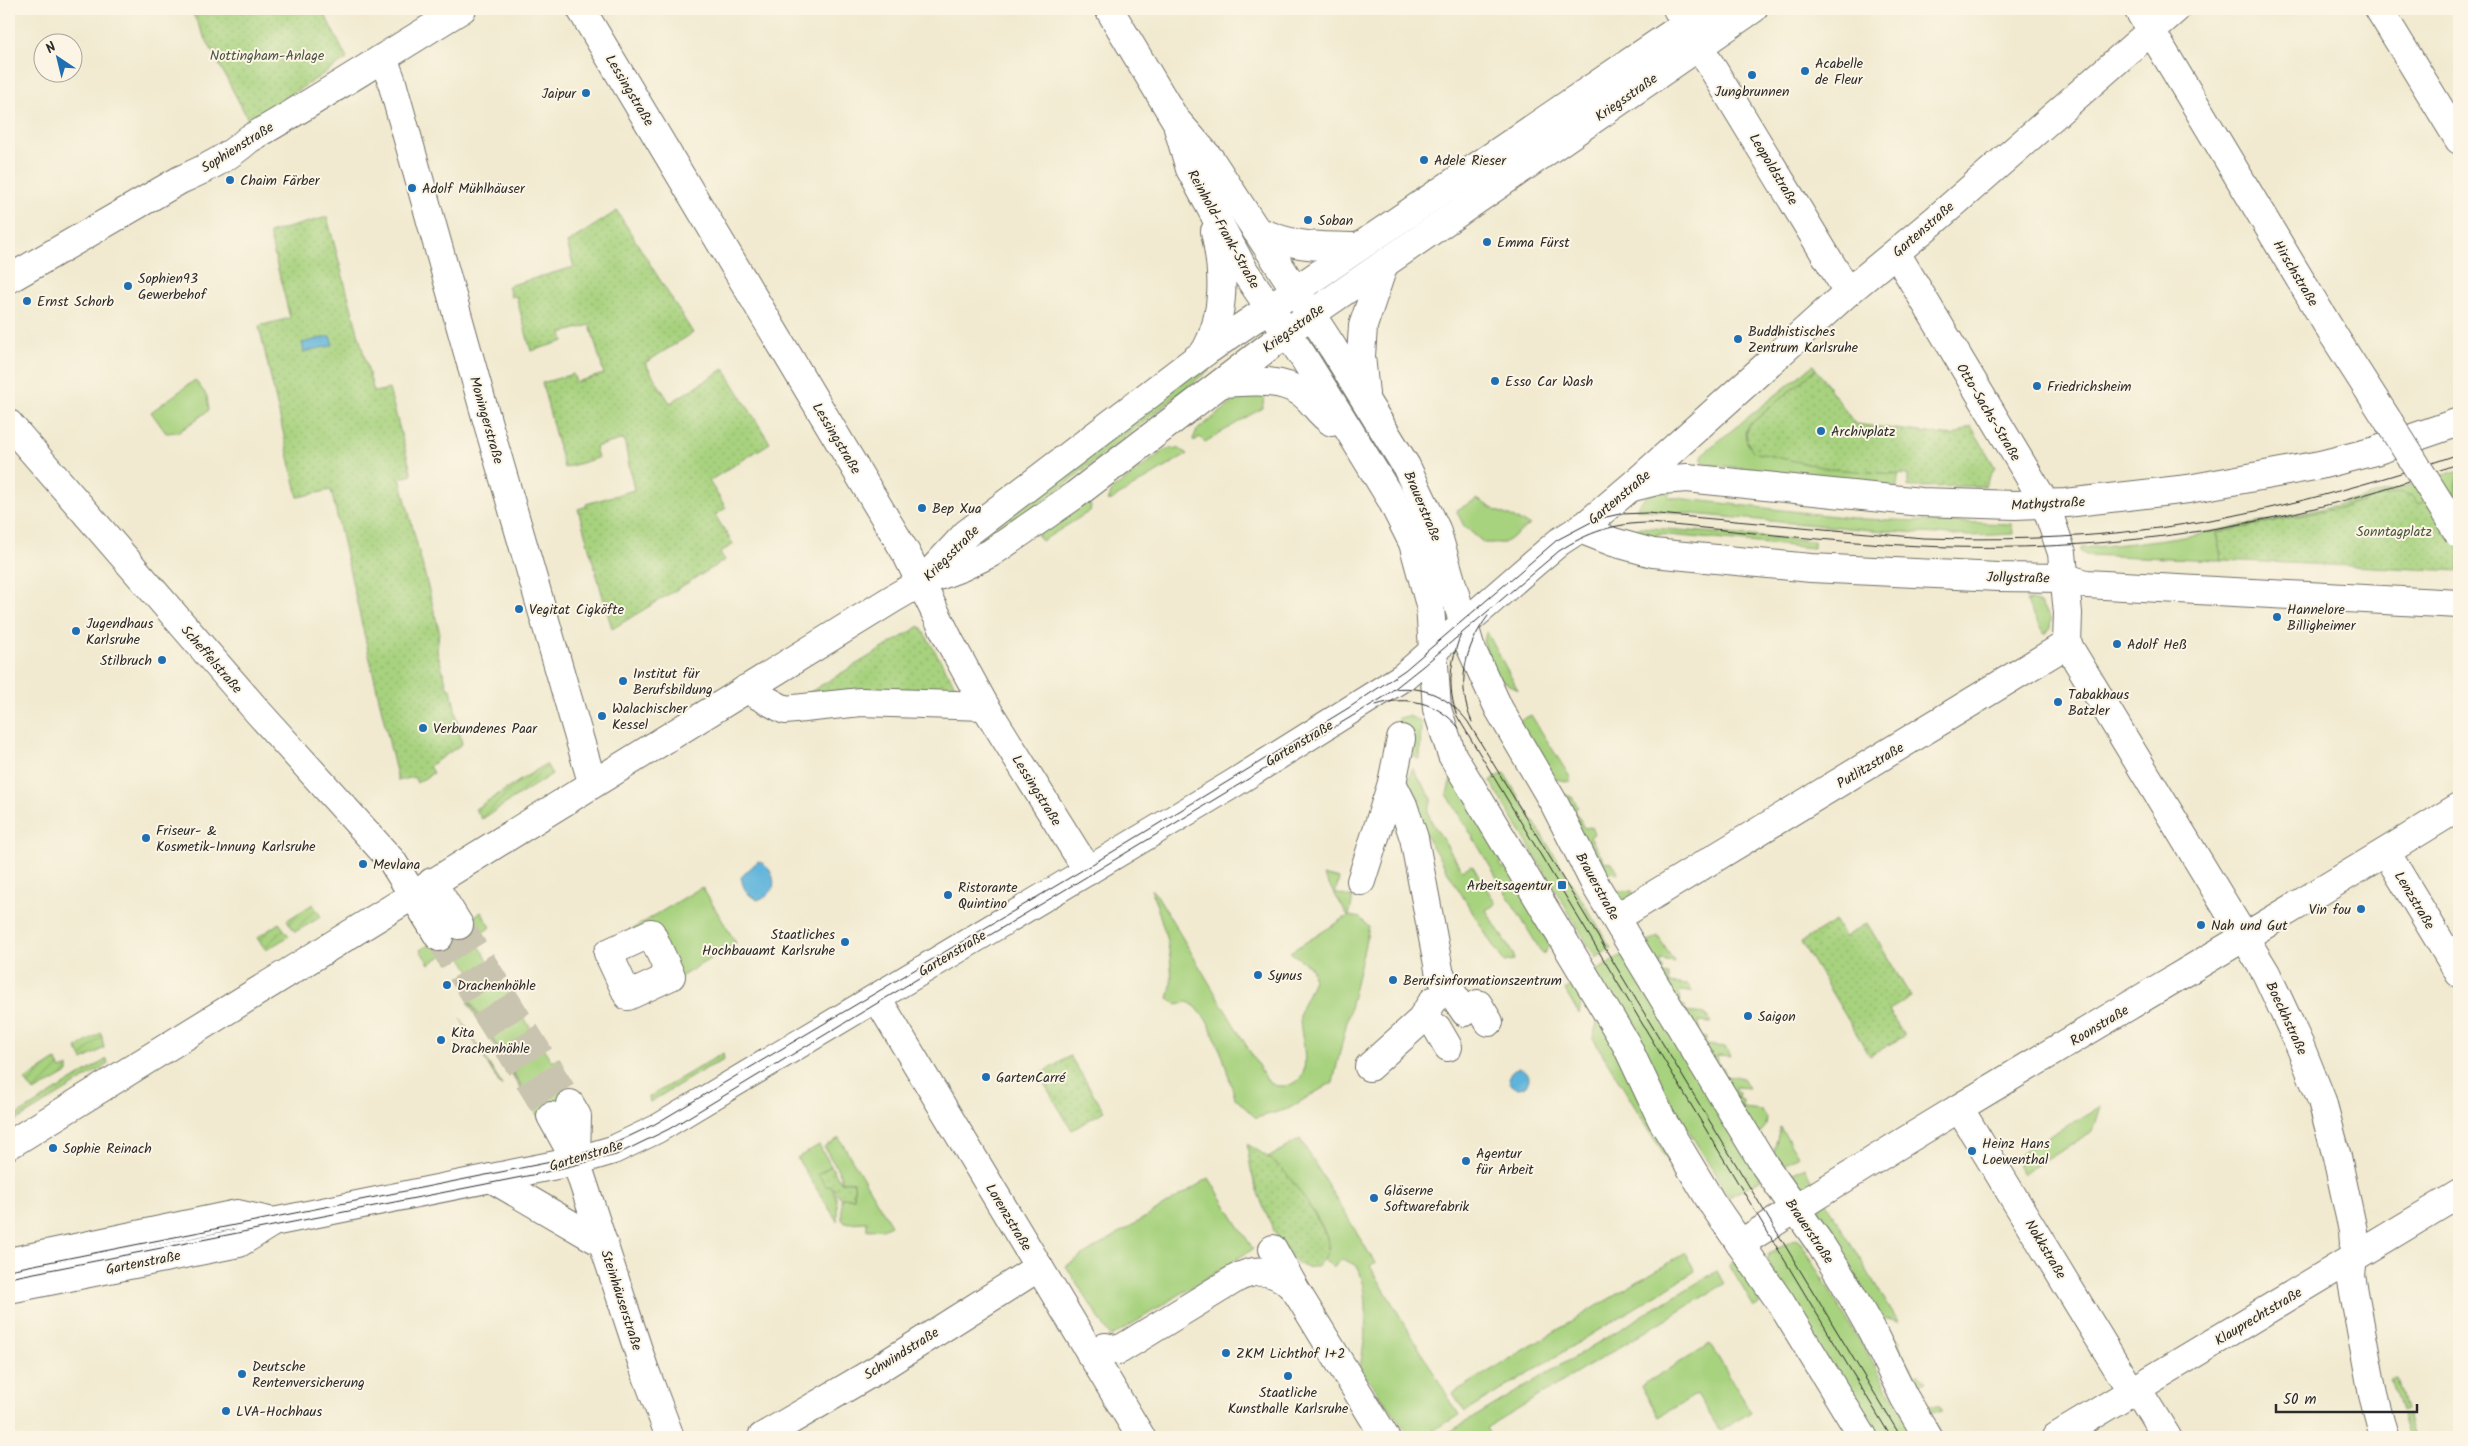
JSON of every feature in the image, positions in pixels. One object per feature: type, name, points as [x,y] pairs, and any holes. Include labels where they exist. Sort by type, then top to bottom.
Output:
[{"type":"street","name":"Sophienstraße","points":[[9,280],[180,180],[214,164],[249,139],[363,72],[462,9]]},
{"type":"street","name":"Lessingstraße","points":[[581,9],[906,553],[985,706],[1088,871]]},
{"type":"street","name":"Reinhold-Frank-Straße","points":[[1109,9],[1175,119],[1210,159],[1310,314]]},
{"type":"street","name":"Kriegsstraße","points":[[920,582],[966,534],[1205,352],[1268,308],[1693,22],[1753,9]]},
{"type":"street","name":"Gartenstraße","points":[[9,1289],[239,1243],[273,1222],[576,1161],[613,1150],[657,1129],[1088,871],[1380,693],[1464,625],[1559,542],[1580,529],[1673,450],[1848,292],[1896,253],[2144,20],[2176,9]]},
{"type":"street","points":[[2379,9],[2459,140]]},
{"type":"street","name":"Hirschstraße","points":[[2144,20],[2334,336],[2459,534]]},
{"type":"street","name":"Kriegsstraße","points":[[920,582],[962,567],[991,552],[1116,466],[1310,314],[1384,264],[1693,22]]},
{"type":"street","name":"Leopoldstraße","points":[[1693,22],[1848,292]]},
{"type":"street","name":"Moningerstraße","points":[[383,58],[392,79],[488,424],[592,782]]},
{"type":"street","name":"Reinhold-Frank-Straße","points":[[1175,119],[1190,169],[1210,210],[1268,308],[1286,333]]},
{"type":"street","points":[[1205,352],[1217,326],[1222,295],[1220,253],[1210,210]]},
{"type":"street","points":[[1256,230],[1281,241],[1298,245],[1358,248]]},
{"type":"street","name":"Otto-Sachs-Straße","points":[[1896,253],[2044,503],[2059,544],[2066,578]]},
{"type":"street","points":[[1366,401],[1361,356],[1363,326],[1384,264]]},
{"type":"street","name":"Brauerstraße","points":[[1310,314],[1393,444],[1423,499],[1436,529],[1464,625],[1482,674],[1499,709],[1555,804],[1596,886],[1765,1166],[1819,1242],[1862,1314],[1904,1397],[1928,1437]]},
{"type":"street","name":"Brauerstraße","points":[[1286,333],[1391,499],[1413,543],[1427,591],[1434,650],[1437,709],[1452,756],[1626,1044],[1662,1120],[1715,1207],[1782,1303],[1863,1437]]},
{"type":"street","points":[[1222,383],[1262,382],[1289,386],[1311,402],[1320,415],[1352,435]]},
{"type":"street","name":"Mathystraße","points":[[1629,488],[1661,480],[1687,478],[1846,496],[1921,502],[2015,505],[2122,498],[2252,479],[2375,451],[2459,422]]},
{"type":"street","name":"Scheffelstraße","points":[[9,424],[258,712],[392,861],[422,888]]},
{"type":"street","name":"Jollystraße","points":[[1580,529],[1621,545],[1663,554],[1811,568],[1998,577],[2066,578],[2086,584],[2459,604]]},
{"type":"street","points":[[2066,578],[2067,644]]},
{"type":"street","points":[[9,1145],[592,782],[920,582]]},
{"type":"street","name":"Putlitzstraße","points":[[1616,918],[2067,644]]},
{"type":"street","name":"Boeckhstraße","points":[[2067,644],[2246,937],[2284,1010],[2322,1101],[2337,1157],[2353,1231],[2354,1244],[2351,1259],[2351,1276],[2372,1387],[2384,1437]]},
{"type":"street","points":[[746,688],[786,710],[861,702],[985,706]]},
{"type":"street","points":[[1362,882],[1392,783],[1401,739]]},
{"type":"street","points":[[1392,783],[1403,805],[1414,838],[1440,975],[1477,1013]]},
{"type":"street","name":"Roonstraße","points":[[1740,1244],[1959,1108],[2246,937],[2459,807]]},
{"type":"street","name":"Lenzstraße","points":[[2386,852],[2459,973]]},
{"type":"street","points":[[422,888],[449,931]]},
{"type":"street","name":"Lorenzstraße","points":[[877,998],[1140,1437]]},
{"type":"street","points":[[1369,1068],[1419,1022],[1433,1000]]},
{"type":"street","name":"Nokkstraße","points":[[1959,1108],[2134,1390],[2167,1437]]},
{"type":"street","name":"Steinhäuserstraße","points":[[560,1110],[650,1385],[670,1437]]},
{"type":"street","points":[[491,1178],[604,1244]]},
{"type":"street","name":"Klauprechtstraße","points":[[2056,1437],[2459,1194]]},
{"type":"street","name":"Gartenstraße","points":[[9,1262],[237,1214],[273,1222]]},
{"type":"street","points":[[1272,1249],[1385,1437]]},
{"type":"street","name":"Schwindstraße","points":[[762,1437],[878,1368],[1038,1267]]},
{"type":"street","points":[[1091,1355],[1105,1347],[1119,1350],[1244,1274],[1258,1271],[1274,1273],[1288,1282],[1298,1294]]},
{"type":"green space","name":"Nottingham-Anlage","points":[[190,9],[322,9],[347,59],[249,121]]},
{"type":"green space","points":[[617,211],[693,333],[645,363],[670,403],[724,369],[770,443],[709,481],[726,508],[715,515],[733,544],[720,553],[725,560],[612,629],[578,509],[587,506],[586,504],[634,490],[624,439],[595,447],[598,458],[564,468],[542,383],[573,374],[576,382],[604,374],[590,325],[562,333],[564,341],[531,351],[516,296],[511,297],[508,286],[574,267],[567,243]]},
{"type":"green space","points":[[327,217],[374,392],[389,389],[412,475],[400,478],[439,630],[437,651],[448,689],[451,689],[462,744],[429,766],[433,773],[417,783],[414,777],[398,781],[331,490],[298,497],[259,326],[290,318],[269,233]]},
{"type":"green space","points":[[1249,338],[1047,499],[972,549],[972,542],[1206,364]]},
{"type":"green space","points":[[1813,365],[1816,369],[1747,427],[1745,433],[1748,446],[1902,441],[1897,487],[1706,464],[1702,460],[1702,456],[1706,451]]},
{"type":"green space","name":"Archivplatz","points":[[1816,369],[1855,424],[1953,436],[1971,426],[1995,467],[1985,486],[1908,487],[1908,475],[1831,469],[1753,452],[1746,439],[1747,427]]},
{"type":"green space","points":[[195,380],[207,396],[209,410],[179,432],[166,433],[151,412]]},
{"type":"green space","points":[[1267,389],[1262,408],[1205,442],[1200,437],[1194,441],[1197,430],[1240,397]]},
{"type":"green space","points":[[1178,448],[1187,454],[1108,502],[1112,490],[1166,449]]},
{"type":"green space","points":[[2459,470],[2455,493],[2418,504],[2412,496],[2400,492],[2339,508],[2216,533],[2222,560],[2086,555],[2081,552],[2081,548],[2177,537],[2272,520],[2366,497]]},
{"type":"green space","name":"Sonntagplatz","points":[[2458,478],[2459,571],[2222,560],[2216,533],[2339,508],[2400,492],[2412,496],[2418,504],[2455,493]]},
{"type":"green space","points":[[1672,487],[1668,497],[1861,519],[2012,524],[2013,534],[1970,536],[1871,530],[1636,509],[1647,497]]},
{"type":"green space","points":[[1477,499],[1495,510],[1530,525],[1504,543],[1484,543],[1464,526],[1457,512],[1457,510]]},
{"type":"green space","points":[[1085,500],[1091,506],[1090,511],[1042,541],[1037,534]]},
{"type":"green space","points":[[1641,527],[1814,541],[1814,548],[1657,534],[1652,546],[1638,542],[1635,530]]},
{"type":"green space","points":[[2032,600],[2040,604],[2051,619],[2050,628],[2045,635],[2026,601]]},
{"type":"green space","points":[[920,626],[961,695],[795,701]]},
{"type":"green space","points":[[1487,632],[1518,690],[1496,676],[1483,641]]},
{"type":"green space","points":[[1531,715],[1570,777],[1570,782],[1551,778],[1516,723]]},
{"type":"green space","points":[[1409,716],[1421,722],[1420,758],[1417,759],[1410,750],[1398,718]]},
{"type":"green space","points":[[546,764],[552,774],[482,819],[475,809]]},
{"type":"green space","points":[[1412,768],[1432,799],[1428,811],[1430,819],[1462,870],[1472,865],[1496,904],[1486,910],[1514,956],[1514,960],[1504,962],[1404,800]]},
{"type":"green space","points":[[1504,773],[1611,948],[1596,958],[1490,781]]},
{"type":"green space","points":[[1452,775],[1505,860],[1499,864],[1502,869],[1508,865],[1550,944],[1543,955],[1447,794]]},
{"type":"green space","points":[[1560,793],[1572,797],[1578,807],[1574,810],[1585,828],[1591,827],[1594,834],[1590,837],[1604,861],[1612,863],[1618,873],[1606,872],[1607,883],[1612,884],[1611,891],[1632,891],[1634,895],[1627,901],[1612,896]]},
{"type":"green space","points":[[1323,875],[1339,879],[1335,893],[1353,898],[1349,916],[1360,918],[1369,927],[1333,1082],[1288,1109],[1256,1118],[1235,1098],[1223,1057],[1208,1022],[1196,1007],[1188,1002],[1176,1004],[1168,998],[1171,986],[1170,958],[1164,928],[1151,889],[1157,895],[1265,1077],[1272,1084],[1281,1086],[1293,1084],[1301,1077],[1304,1069],[1305,1058],[1300,1014],[1313,980],[1311,967],[1290,952],[1348,916]]},
{"type":"green space","points":[[702,887],[736,943],[641,1001],[671,976],[651,933],[606,945]]},
{"type":"green space","points":[[313,904],[321,917],[295,932],[287,920]]},
{"type":"green space","points":[[481,912],[491,927],[474,938],[552,1062],[559,1058],[564,1066],[557,1071],[576,1101],[542,1120],[468,997],[481,989],[461,956],[449,963],[443,955],[429,964],[420,950]]},
{"type":"green space","points":[[1835,921],[1844,937],[1867,923],[1911,997],[1889,1010],[1904,1036],[1870,1056],[1801,942]]},
{"type":"green space","points":[[279,923],[289,936],[266,950],[257,938]]},
{"type":"green space","points":[[1658,936],[1674,962],[1660,960],[1660,966],[1663,967],[1662,974],[1669,975],[1669,983],[1688,985],[1692,992],[1679,991],[1680,1005],[1685,1006],[1685,1012],[1705,1014],[1711,1023],[1699,1022],[1700,1037],[1706,1037],[1705,1045],[1725,1047],[1730,1056],[1717,1055],[1719,1068],[1724,1069],[1724,1076],[1743,1078],[1749,1088],[1735,1087],[1735,1092],[1739,1093],[1738,1099],[1743,1100],[1742,1108],[1762,1110],[1767,1118],[1766,1126],[1760,1133],[1754,1132],[1642,946]]},
{"type":"green space","points":[[1626,953],[1762,1179],[1729,1197],[1593,973]]},
{"type":"green space","points":[[1579,981],[1584,991],[1579,1014],[1565,990]]},
{"type":"green space","points":[[469,1001],[539,1118],[468,1003]]},
{"type":"green space","points":[[1599,1015],[1707,1210],[1700,1214],[1593,1038]]},
{"type":"green space","points":[[460,1018],[502,1085],[501,1086]]},
{"type":"green space","points":[[101,1033],[104,1048],[83,1060],[76,1048]]},
{"type":"green space","points":[[723,1053],[724,1060],[705,1069],[650,1102],[649,1097]]},
{"type":"green space","points":[[1070,1056],[1104,1111],[1072,1130],[1039,1075]]},
{"type":"green space","points":[[107,1059],[108,1064],[9,1125],[9,1120]]},
{"type":"green space","points":[[56,1060],[61,1069],[68,1067],[68,1073],[34,1092],[25,1080]]},
{"type":"green space","points":[[2101,1106],[2093,1132],[2023,1174],[2013,1158]]},
{"type":"green space","points":[[1780,1127],[1798,1156],[1778,1169],[1773,1155]]},
{"type":"green space","points":[[839,1138],[891,1225],[883,1229],[867,1230],[867,1222],[845,1223],[842,1219],[841,1198],[854,1198],[854,1182],[841,1182],[841,1175],[824,1147]]},
{"type":"green space","points":[[1300,1139],[1375,1263],[1370,1266],[1459,1415],[1423,1437],[1411,1437],[1360,1368],[1366,1303],[1362,1277],[1357,1266],[1343,1259],[1333,1267],[1324,1260],[1328,1247],[1321,1224],[1294,1186],[1268,1158]]},
{"type":"green space","points":[[1247,1144],[1284,1171],[1302,1195],[1322,1228],[1328,1242],[1326,1256],[1312,1267],[1300,1265],[1290,1255],[1271,1223],[1254,1181]]},
{"type":"green space","points":[[819,1145],[831,1166],[818,1174],[835,1194],[837,1221],[797,1158]]},
{"type":"green space","points":[[831,1166],[841,1182],[854,1182],[854,1198],[841,1198],[831,1186],[826,1186],[818,1174]]},
{"type":"green space","points":[[1805,1167],[1816,1186],[1803,1190],[1796,1187],[1786,1177]]},
{"type":"green space","points":[[1209,1178],[1253,1249],[1111,1337],[1066,1266]]},
{"type":"green space","points":[[1825,1201],[1898,1322],[1884,1318],[1879,1319],[1818,1218],[1819,1209]]},
{"type":"green space","points":[[1796,1239],[1801,1243],[1917,1437],[1872,1437],[1766,1260],[1769,1253]]},
{"type":"green space","points":[[1685,1253],[1695,1271],[1465,1412],[1453,1393]]},
{"type":"green space","points":[[1732,1262],[1736,1262],[1756,1290],[1760,1304],[1754,1307],[1729,1265]]},
{"type":"green space","points":[[1717,1271],[1724,1284],[1486,1428],[1491,1437],[1441,1437]]},
{"type":"green space","points":[[1889,1333],[1893,1334],[1900,1341],[1898,1346],[1913,1373],[1919,1374],[1926,1382],[1914,1383],[1917,1397],[1922,1397],[1922,1405],[1939,1405],[1943,1412],[1927,1411],[1940,1434],[1958,1437],[1938,1437],[1886,1340]]},
{"type":"green space","points":[[1710,1344],[1751,1412],[1720,1431],[1697,1394],[1659,1417],[1641,1386]]},
{"type":"green space","points":[[2396,1379],[2405,1409],[2401,1411],[2391,1380]]},
{"type":"green space","points":[[2407,1413],[2414,1437],[2409,1437],[2402,1415]]},
{"type":"water","points":[[330,336],[333,345],[304,352],[302,343]]},
{"type":"water","points":[[758,861],[770,870],[774,885],[769,894],[758,900],[746,891],[741,877]]},
{"type":"water","points":[[1515,1068],[1523,1068],[1529,1074],[1529,1082],[1523,1088],[1515,1088],[1509,1082],[1509,1074]]},
{"type":"tunnel","points":[[459,925],[570,1104]]},
{"type":"tunnel","points":[[439,937],[551,1116]]},
{"type":"tram line","points":[[9,1270],[556,1161],[611,1145],[655,1124],[1086,868],[1350,707],[1405,670],[1557,540],[1597,519],[1620,514],[1647,513],[1923,538],[2005,539],[2088,535],[2143,530],[2223,518],[2342,490],[2459,454]]},
{"type":"tram line","points":[[9,1278],[542,1173],[616,1155],[669,1129],[1384,697],[1559,551],[1602,530],[1637,523],[1650,523],[1853,542],[1921,546],[2058,546],[2194,532],[2262,520],[2329,505],[2394,486],[2459,463]]},
{"type":"tram line","points":[[1472,722],[1464,695],[1465,667],[1473,641],[1488,616]]},
{"type":"tram line","points":[[1461,634],[1454,655],[1451,675],[1452,695],[1457,716],[1891,1437]]},
{"type":"tram line","points":[[1394,689],[1416,689],[1436,695],[1453,706],[1468,722],[1901,1437]]},
{"type":"tram line","points":[[1376,705],[1399,701],[1421,703],[1442,712],[1459,728]]},
{"type":"place","name":"Acabelle de Fleur","points":[[1805,71]]},
{"type":"place","name":"Jungbrunnen","points":[[1752,75]]},
{"type":"place","name":"Jaipur","points":[[586,93]]},
{"type":"place","name":"Adele Rieser","points":[[1424,160]]},
{"type":"place","name":"Chaim Färber","points":[[230,180]]},
{"type":"place","name":"Adolf Mühlhäuser","points":[[412,188]]},
{"type":"place","name":"Soban","points":[[1308,220]]},
{"type":"place","name":"Emma Fürst","points":[[1487,242]]},
{"type":"place","name":"Sophien93 Gewerbehof","points":[[128,286]]},
{"type":"place","name":"Ernst Schorb","points":[[27,301]]},
{"type":"place","name":"Buddhistisches Zentrum Karlsruhe","points":[[1738,339]]},
{"type":"place","name":"Esso Car Wash","points":[[1495,381]]},
{"type":"place","name":"Friedrichsheim","points":[[2037,386]]},
{"type":"place","name":"Archivplatz","points":[[1821,431]]},
{"type":"place","name":"Bep Xua","points":[[922,508]]},
{"type":"place","name":"Vegitat Cigköfte","points":[[519,609]]},
{"type":"place","name":"Hannelore Billigheimer","points":[[2277,617]]},
{"type":"place","name":"Jugendhaus Karlsruhe","points":[[76,631]]},
{"type":"place","name":"Adolf Heß","points":[[2117,644]]},
{"type":"place","name":"Stilbruch","points":[[162,660]]},
{"type":"place","name":"Institut für Berufsbildung","points":[[623,681]]},
{"type":"place","name":"Tabakhaus Batzler","points":[[2058,702]]},
{"type":"place","name":"Walachischer Kessel","points":[[602,716]]},
{"type":"place","name":"Verbundenes Paar","points":[[423,728]]},
{"type":"place","name":"Friseur- & Kosmetik-Innung Karlsruhe","points":[[146,838]]},
{"type":"place","name":"Mevlana","points":[[363,864]]},
{"type":"place","name":"Arbeitsagentur","points":[[1562,885]]},
{"type":"place","name":"Ristorante Quintino","points":[[948,895]]},
{"type":"place","name":"Vin fou","points":[[2361,909]]},
{"type":"place","name":"Nah und Gut","points":[[2201,925]]},
{"type":"place","name":"Staatliches Hochbauamt Karlsruhe","points":[[845,942]]},
{"type":"place","name":"Synus","points":[[1258,975]]},
{"type":"place","name":"Berufsinformationszentrum","points":[[1393,980]]},
{"type":"place","name":"Drachenhöhle","points":[[447,985]]},
{"type":"place","name":"Saigon","points":[[1748,1016]]},
{"type":"place","name":"Kita Drachenhöhle","points":[[441,1040]]},
{"type":"place","name":"GartenCarré","points":[[986,1077]]},
{"type":"place","name":"Sophie Reinach","points":[[53,1148]]},
{"type":"place","name":"Heinz Hans Loewenthal","points":[[1972,1151]]},
{"type":"place","name":"Agentur für Arbeit","points":[[1466,1161]]},
{"type":"place","name":"Gläserne Softwarefabrik","points":[[1374,1198]]},
{"type":"place","name":"ZKM Lichthof 1+2","points":[[1226,1353]]},
{"type":"place","name":"Deutsche Rentenversicherung","points":[[242,1374]]},
{"type":"place","name":"Staatliche Kunsthalle Karlsruhe","points":[[1288,1376]]},
{"type":"place","name":"LVA-Hochhaus","points":[[226,1411]]}]
